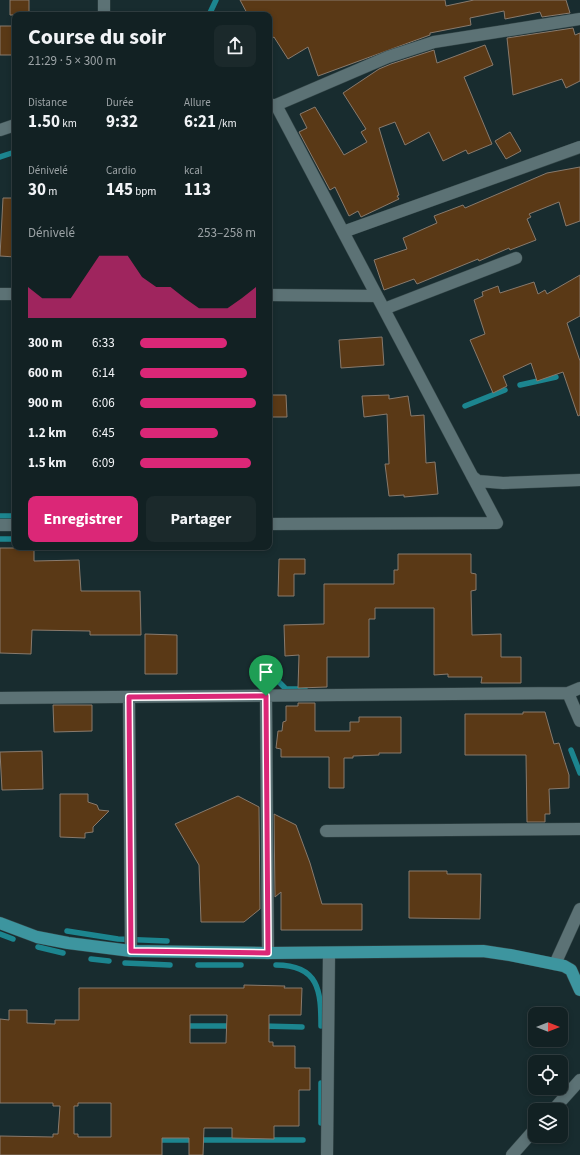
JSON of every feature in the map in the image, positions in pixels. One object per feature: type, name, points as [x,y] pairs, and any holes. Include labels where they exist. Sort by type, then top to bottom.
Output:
[{"type":"main road","points":[[0,923],[8,928],[45,938],[131,951],[268,953],[483,951],[564,966],[575,971],[580,990]]},
{"type":"street","points":[[104,0],[104,12]]},
{"type":"street","points":[[272,524],[497,523],[343,232],[272,105],[388,57],[434,42],[580,19]]},
{"type":"street","points":[[0,130],[12,125]]},
{"type":"street","points":[[343,232],[580,147]]},
{"type":"street","points":[[384,309],[516,258]]},
{"type":"street","points":[[0,294],[12,294]]},
{"type":"street","points":[[272,295],[377,296]]},
{"type":"street","points":[[472,476],[478,481],[503,483],[580,480]]},
{"type":"street","points":[[0,525],[12,525]]},
{"type":"street","points":[[0,698],[568,693],[580,688]]},
{"type":"street","points":[[568,693],[580,721]]},
{"type":"street","points":[[266,696],[268,953]]},
{"type":"street","points":[[129,697],[131,951]]},
{"type":"street","points":[[326,831],[580,829]]},
{"type":"street","points":[[555,964],[580,909]]},
{"type":"street","points":[[328,1155],[329,953]]},
{"type":"street","points":[[559,1103],[580,1080]]},
{"type":"street","points":[[512,1155],[528,1137]]},
{"type":"building","points":[[10,0],[29,0],[29,12],[12,12],[12,15],[10,15]]},
{"type":"building","points":[[240,0],[445,0],[446,6],[474,0],[566,0],[570,13],[542,17],[540,12],[505,19],[504,11],[470,18],[471,25],[430,33],[430,35],[318,76],[308,47],[288,59],[274,37],[272,38],[272,12],[246,12]]},
{"type":"building","points":[[0,26],[12,26],[12,55],[0,55]]},
{"type":"building","points":[[573,28],[575,35],[580,33],[580,81],[566,88],[562,79],[513,95],[507,38]]},
{"type":"building","points":[[485,45],[493,65],[464,77],[492,144],[468,154],[466,150],[443,161],[429,132],[405,145],[395,122],[379,128],[399,199],[361,217],[358,211],[349,216],[335,187],[330,190],[299,132],[307,128],[300,114],[315,107],[344,155],[367,142],[361,132],[366,129],[343,93],[379,69],[391,64],[434,50],[437,63]]},
{"type":"building","points":[[510,132],[521,151],[506,159],[495,141]]},
{"type":"building","points":[[580,167],[580,221],[566,226],[559,202],[529,214],[531,217],[527,219],[536,240],[510,250],[509,248],[479,261],[478,259],[417,284],[414,279],[384,290],[374,260],[407,249],[403,238],[437,223],[434,216],[463,205],[465,208],[547,173]]},
{"type":"building","points":[[3,198],[12,198],[12,257],[0,256]]},
{"type":"building","points":[[580,275],[580,316],[567,323],[580,361],[580,415],[578,416],[563,372],[537,381],[531,363],[503,376],[507,386],[493,393],[470,340],[485,334],[474,300],[483,296],[482,292],[498,286],[500,293],[534,282],[538,294],[545,290],[547,294]]},
{"type":"building","points":[[382,337],[384,365],[341,368],[339,340]]},
{"type":"building","points":[[272,395],[286,395],[287,417],[272,417]]},
{"type":"building","points":[[389,395],[389,399],[408,396],[411,416],[424,415],[426,463],[435,462],[438,494],[404,497],[404,495],[389,496],[385,464],[389,464],[387,414],[364,417],[362,396]]},
{"type":"building","points":[[0,548],[12,548],[12,550],[34,550],[34,561],[79,560],[81,591],[140,591],[141,635],[90,635],[90,631],[32,630],[31,654],[0,653]]},
{"type":"building","points":[[398,554],[471,554],[471,573],[476,574],[476,590],[471,591],[472,635],[501,634],[501,657],[521,657],[521,683],[481,683],[482,677],[448,677],[448,674],[434,675],[434,608],[375,608],[375,619],[369,619],[369,657],[327,657],[327,687],[298,688],[299,655],[285,656],[284,625],[324,624],[324,584],[394,584],[394,570],[398,570]]},
{"type":"building","points":[[279,559],[305,559],[305,574],[294,574],[294,596],[278,596]]},
{"type":"building","points":[[145,634],[177,635],[177,674],[145,674]]},
{"type":"building","points":[[298,703],[315,703],[315,731],[350,731],[350,722],[359,722],[359,717],[401,717],[401,753],[379,753],[379,755],[353,756],[353,758],[344,758],[344,788],[329,788],[329,757],[281,757],[281,749],[276,748],[278,731],[282,731],[283,722],[286,721],[286,706],[298,706]]},
{"type":"building","points":[[53,705],[92,705],[92,731],[54,732]]},
{"type":"building","points":[[523,712],[545,712],[554,744],[559,743],[569,775],[569,788],[549,789],[550,814],[545,814],[545,822],[527,822],[526,755],[465,755],[465,714],[523,714]]},
{"type":"building","points":[[42,751],[43,789],[2,790],[0,752]]},
{"type":"building","points":[[60,794],[88,794],[88,802],[97,805],[99,810],[109,811],[93,827],[93,832],[85,833],[85,838],[60,837]]},
{"type":"building","points":[[238,796],[259,807],[260,909],[244,922],[201,922],[199,865],[175,824]]},
{"type":"building","points":[[274,814],[296,825],[310,863],[322,904],[362,904],[362,930],[281,930],[281,892],[275,897]]},
{"type":"building","points":[[409,871],[447,871],[447,874],[481,874],[480,919],[409,918]]},
{"type":"building","points":[[244,985],[302,988],[301,1015],[269,1015],[269,1042],[273,1042],[273,1046],[295,1046],[295,1068],[310,1068],[310,1090],[299,1090],[299,1126],[274,1126],[274,1139],[232,1138],[232,1128],[204,1128],[203,1155],[189,1155],[189,1138],[162,1138],[162,1155],[0,1155],[0,1136],[53,1137],[53,1134],[58,1134],[60,1106],[53,1106],[53,1103],[0,1103],[0,1019],[9,1020],[9,1010],[27,1010],[27,1023],[55,1024],[55,1020],[79,1020],[79,988],[244,988]],"holes":[[[190,1015],[227,1015],[226,1043],[190,1043]],[[78,1103],[111,1103],[111,1137],[78,1137],[78,1134],[74,1134],[74,1106],[78,1106]]]},
{"type":"waterway","points":[[210,12],[216,0]]},
{"type":"waterway","points":[[0,157],[12,153]]},
{"type":"waterway","points":[[520,385],[556,377]]},
{"type":"waterway","points":[[465,406],[505,390]]},
{"type":"waterway","points":[[0,516],[12,516]]},
{"type":"waterway","points":[[0,539],[12,539]]},
{"type":"waterway","points":[[272,675],[286,689],[305,689]]},
{"type":"waterway","points":[[571,750],[580,773]]},
{"type":"waterway","points":[[67,931],[118,939],[167,941]]},
{"type":"waterway","points":[[0,934],[13,939]]},
{"type":"waterway","points":[[38,947],[63,953]]},
{"type":"waterway","points":[[91,959],[109,961]]},
{"type":"waterway","points":[[125,963],[170,965]]},
{"type":"waterway","points":[[198,965],[241,965]]},
{"type":"waterway","points":[[276,965],[290,966],[301,970],[309,975],[315,982],[320,1002],[321,1026]]},
{"type":"waterway","points":[[184,1026],[234,1026]]},
{"type":"waterway","points":[[262,1026],[302,1027]]},
{"type":"waterway","points":[[321,1083],[321,1123]]},
{"type":"waterway","points":[[156,1140],[303,1140]]},
{"type":"route","points":[[266,696],[268,953],[131,951],[129,697],[266,696]]}]
